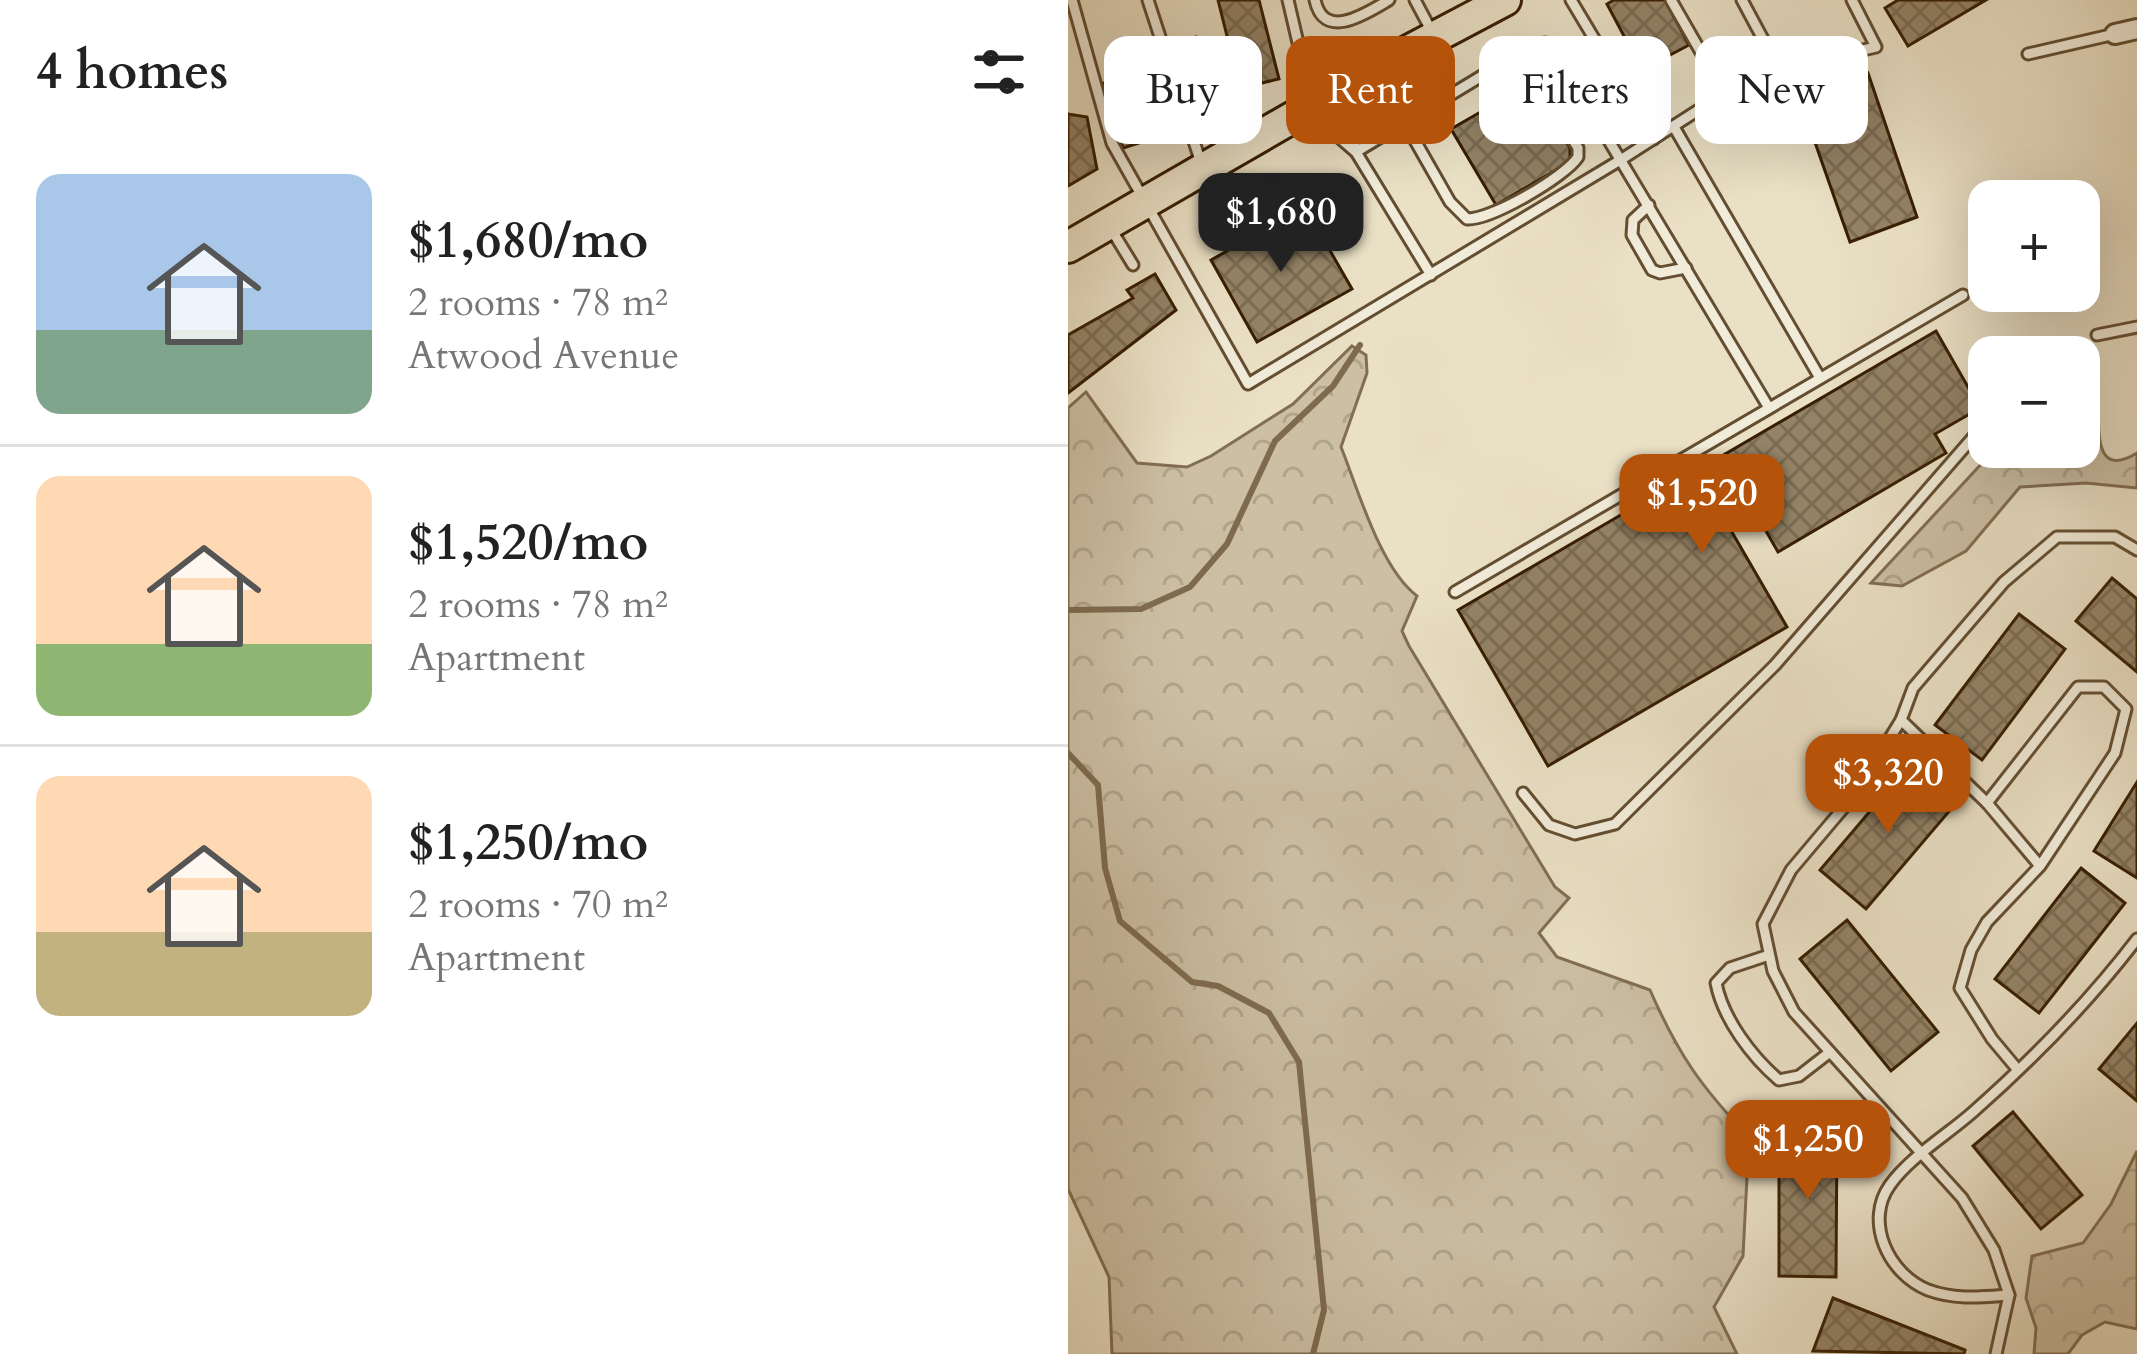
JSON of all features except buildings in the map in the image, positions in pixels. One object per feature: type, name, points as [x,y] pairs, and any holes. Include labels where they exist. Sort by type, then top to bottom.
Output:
[{"type":"main road","points":[[1435,36],[1505,0]]},
{"type":"main road","points":[[1068,247],[1286,123]]},
{"type":"street","points":[[2114,34],[2137,29]]},
{"type":"lane","points":[[1072,0],[1112,142],[1247,384],[1647,144]]},
{"type":"lane","points":[[1148,0],[1204,171]]},
{"type":"lane","points":[[1288,0],[1296,36]]},
{"type":"lane","points":[[1315,0],[1327,20],[1340,23],[1388,0]]},
{"type":"lane","points":[[1415,0],[1435,36]]},
{"type":"lane","points":[[1571,0],[1592,36]]},
{"type":"lane","points":[[1671,0],[1695,42]]},
{"type":"lane","points":[[1742,0],[1761,36]]},
{"type":"lane","points":[[1852,0],[1876,46],[1868,48]]},
{"type":"lane","points":[[2028,54],[2114,34]]},
{"type":"lane","points":[[1671,129],[1695,113]]},
{"type":"lane","points":[[1674,127],[1820,378]]},
{"type":"lane","points":[[1351,144],[1431,275]]},
{"type":"lane","points":[[1351,144],[1356,152]]},
{"type":"lane","points":[[1356,152],[1370,144]]},
{"type":"lane","points":[[1417,144],[1459,214],[1480,219],[1565,171],[1578,158],[1576,144]]},
{"type":"lane","points":[[1613,144],[1768,408]]},
{"type":"lane","points":[[1648,205],[1633,220],[1632,235],[1652,270],[1686,268]]},
{"type":"lane","points":[[1108,224],[1133,265]]},
{"type":"lane","points":[[1455,592],[1963,295]]},
{"type":"lane","points":[[2097,335],[2137,327]]},
{"type":"lane","points":[[1522,794],[1549,825],[1575,834],[1615,824],[1775,665],[1968,443]]},
{"type":"lane","points":[[1996,1354],[2009,1295],[1994,1250],[1972,1215],[1922,1155],[1794,1012],[1773,971],[1763,924],[1791,870],[1856,793],[1901,720],[1913,688],[2004,582],[2056,537],[2115,537],[2137,550]]},
{"type":"lane","points":[[1987,803],[2078,687],[2104,688],[2126,709],[2115,753],[2040,866],[1987,922],[1971,950],[1960,988],[1992,1040],[2018,1070]]},
{"type":"lane","points":[[1901,720],[1987,803],[2040,866]]},
{"type":"lane","points":[[2009,1295],[1959,1298],[1924,1289],[1899,1269],[1881,1240],[1878,1210],[1891,1184],[2090,1001],[2137,939]]},
{"type":"lane","points":[[1769,955],[1730,968],[1716,983],[1720,1005],[1765,1068],[1780,1080],[1799,1076],[1829,1052]]},
{"type":"green space","points":[[1352,346],[1366,355],[1367,373],[1341,447],[1381,548],[1417,596],[1402,631],[1409,646],[1555,887],[1569,898],[1539,933],[1557,957],[1650,990],[1692,1069],[1749,1137],[1743,1256],[1714,1307],[1737,1354],[1112,1354],[1109,1277],[1068,1189],[1068,408],[1086,392],[1137,463],[1187,467],[1293,404]]},
{"type":"green space","points":[[2100,442],[2107,457],[2114,460],[2137,453],[2137,488],[2086,483],[2020,487],[1966,551],[1902,586],[1871,583],[1978,468],[2100,468]]},
{"type":"green space","points":[[2137,1151],[2137,1329],[2105,1322],[2082,1335],[2068,1354],[2034,1354],[2036,1328],[2026,1298],[2032,1256],[2083,1243],[2111,1204]]},
{"type":"waterway","points":[[1068,610],[1141,609],[1190,587],[1227,544],[1275,441],[1333,386],[1360,345]]},
{"type":"waterway","points":[[1068,753],[1098,785],[1105,868],[1120,921],[1192,982],[1218,986],[1269,1013],[1299,1062],[1324,1310],[1313,1354]]}]
